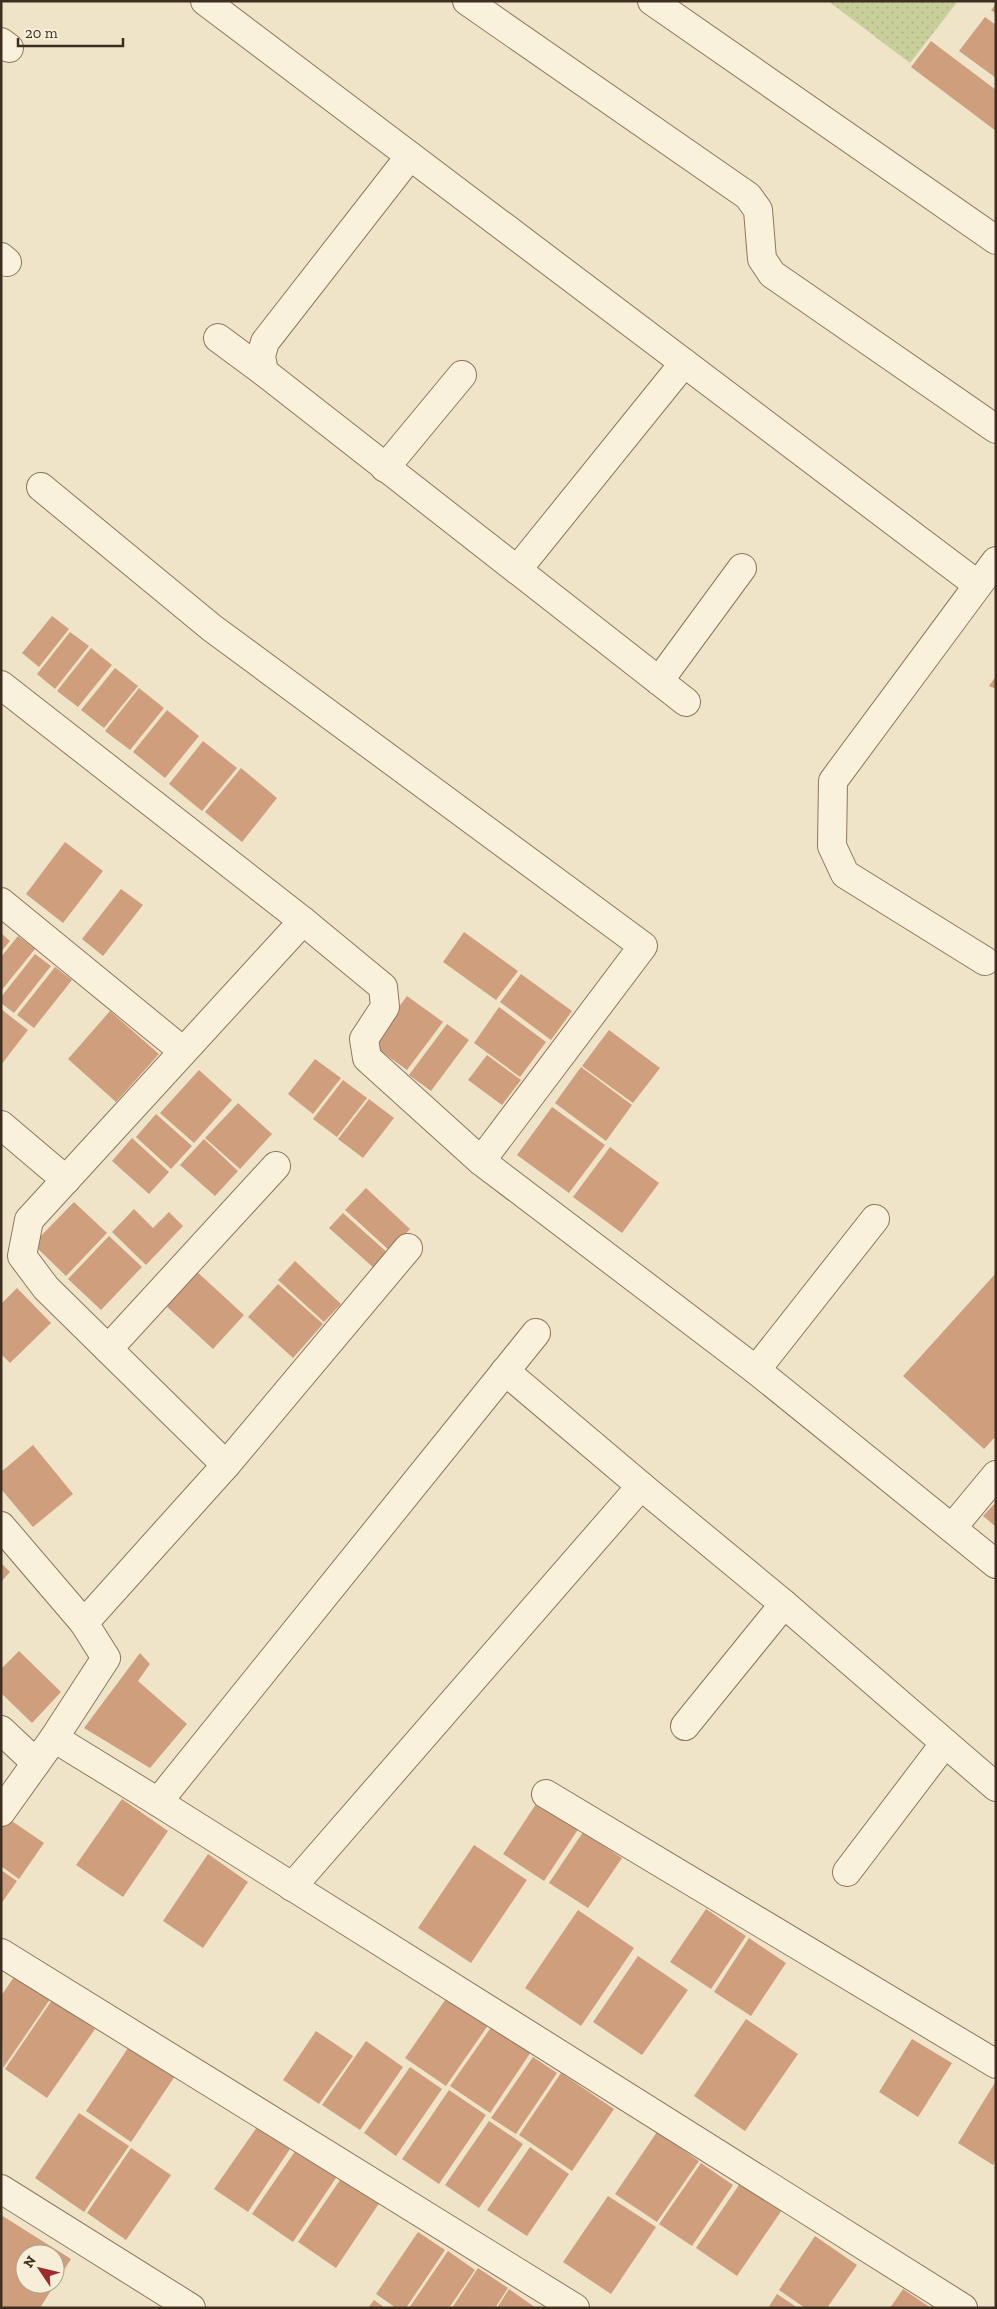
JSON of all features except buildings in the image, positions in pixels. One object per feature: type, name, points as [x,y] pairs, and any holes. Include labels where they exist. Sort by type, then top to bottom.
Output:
[{"type":"street","points":[[205,1],[978,585]]},
{"type":"street","points":[[466,1],[748,196],[758,210],[762,258],[772,274],[996,429]]},
{"type":"street","points":[[652,1],[996,240]]},
{"type":"street","points":[[264,372],[261,356],[265,342],[410,156]]},
{"type":"street","points":[[218,338],[686,702]]},
{"type":"street","points":[[517,570],[684,363]]},
{"type":"street","points":[[385,468],[462,375]]},
{"type":"street","points":[[41,487],[212,628],[643,946],[481,1161]]},
{"type":"street","points":[[985,961],[845,874],[832,846],[833,781],[996,561]]},
{"type":"street","points":[[658,681],[742,568]]},
{"type":"street","points":[[1,686],[303,921],[383,987],[385,1007],[364,1039],[367,1058],[481,1161],[756,1370],[996,1564]]},
{"type":"street","points":[[1,902],[183,1051]]},
{"type":"street","points":[[226,1464],[46,1288],[22,1256],[29,1220],[303,921]]},
{"type":"street","points":[[1,1125],[66,1180]]},
{"type":"street","points":[[108,1349],[276,1166]]},
{"type":"street","points":[[756,1370],[875,1219]]},
{"type":"street","points":[[84,1623],[226,1464],[408,1248]]},
{"type":"street","points":[[158,1802],[536,1333]]},
{"type":"street","points":[[505,1371],[784,1604],[996,1787]]},
{"type":"street","points":[[952,1528],[996,1475]]},
{"type":"street","points":[[292,1886],[641,1486]]},
{"type":"street","points":[[1,1526],[84,1623],[106,1658],[54,1738],[1,1812]]},
{"type":"street","points":[[685,1726],[784,1604]]},
{"type":"street","points":[[1,1730],[36,1763]]},
{"type":"street","points":[[54,1738],[963,2308]]},
{"type":"street","points":[[847,1872],[945,1743]]},
{"type":"street","points":[[546,1794],[996,2064]]},
{"type":"street","points":[[1,1953],[575,2308]]},
{"type":"street","points":[[1,2189],[191,2308]]},
{"type":"green space","points":[[828,1],[958,1],[910,63]]}]
